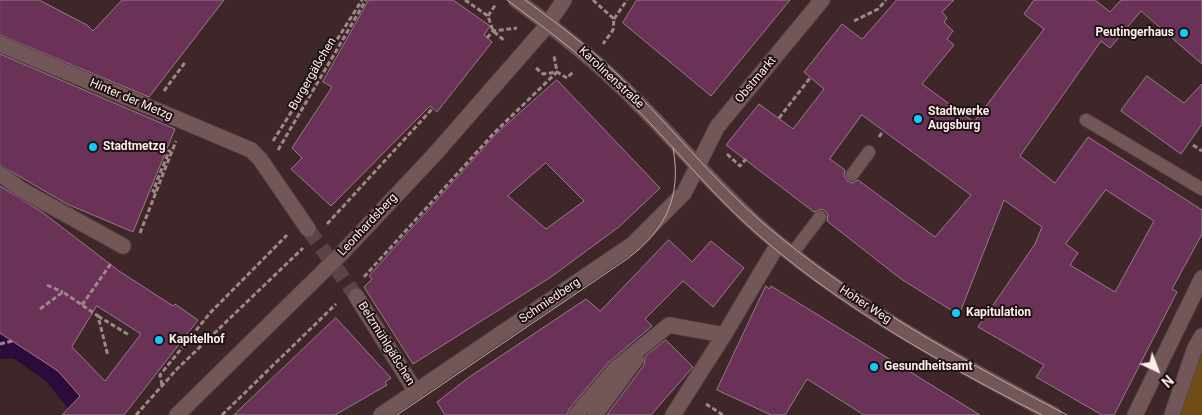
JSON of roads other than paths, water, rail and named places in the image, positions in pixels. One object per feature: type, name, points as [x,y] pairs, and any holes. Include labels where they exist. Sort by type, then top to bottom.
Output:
[{"type":"street","name":"Karolinenstraße","points":[[516,0],[614,79],[697,166]]},
{"type":"street","name":"Leonhardsberg","points":[[178,415],[347,247],[435,154],[548,24],[564,0]]},
{"type":"street","name":"Obstmarkt","points":[[697,166],[717,127],[822,0]]},
{"type":"street","name":"Hinter der Metzg","points":[[0,44],[267,158],[313,233]]},
{"type":"street","name":"Hoher Weg","points":[[697,166],[778,244],[847,294],[1033,410],[1054,415]]},
{"type":"street","name":"Schmiedberg","points":[[381,415],[633,244],[684,193],[697,166]]},
{"type":"street","points":[[0,174],[22,190],[123,246]]},
{"type":"street","points":[[673,415],[724,335],[778,244]]},
{"type":"street","points":[[1135,415],[1202,278]]},
{"type":"street","name":"Belzmühlgäßchen","points":[[349,297],[416,392]]},
{"type":"street","points":[[576,415],[616,368],[648,344],[668,325],[724,335]]},
{"type":"street","points":[[1172,415],[1202,336]]},
{"type":"street","points":[[595,415],[648,344]]},
{"type":"lane","points":[[1086,120],[1202,189]]},
{"type":"lane","points":[[852,175],[869,152]]},
{"type":"lane","points":[[792,254],[820,217]]},
{"type":"waterway","points":[[0,355],[19,354]]},
{"type":"tunnel","points":[[308,229],[356,296]]},
{"type":"tram line","points":[[507,0],[560,40],[598,72],[629,101],[736,214],[788,259],[822,285],[893,332],[967,375],[1042,415]]},
{"type":"tram line","points":[[525,0],[574,36],[608,66],[745,207],[799,252],[835,279],[910,328],[988,373],[1067,415]]},
{"type":"tram line","points":[[397,415],[641,248],[661,224],[673,197],[675,182],[673,148]]},
{"type":"place","name":"Peutingerhaus","points":[[1184,33]]},
{"type":"place","name":"Stadtwerke Augsburg","points":[[918,119]]},
{"type":"place","name":"Stadtmetzg","points":[[93,147]]},
{"type":"place","name":"Kapitulation","points":[[956,313]]},
{"type":"place","name":"Kapitelhof","points":[[159,340]]},
{"type":"place","name":"Gesundheitsamt","points":[[874,367]]}]
